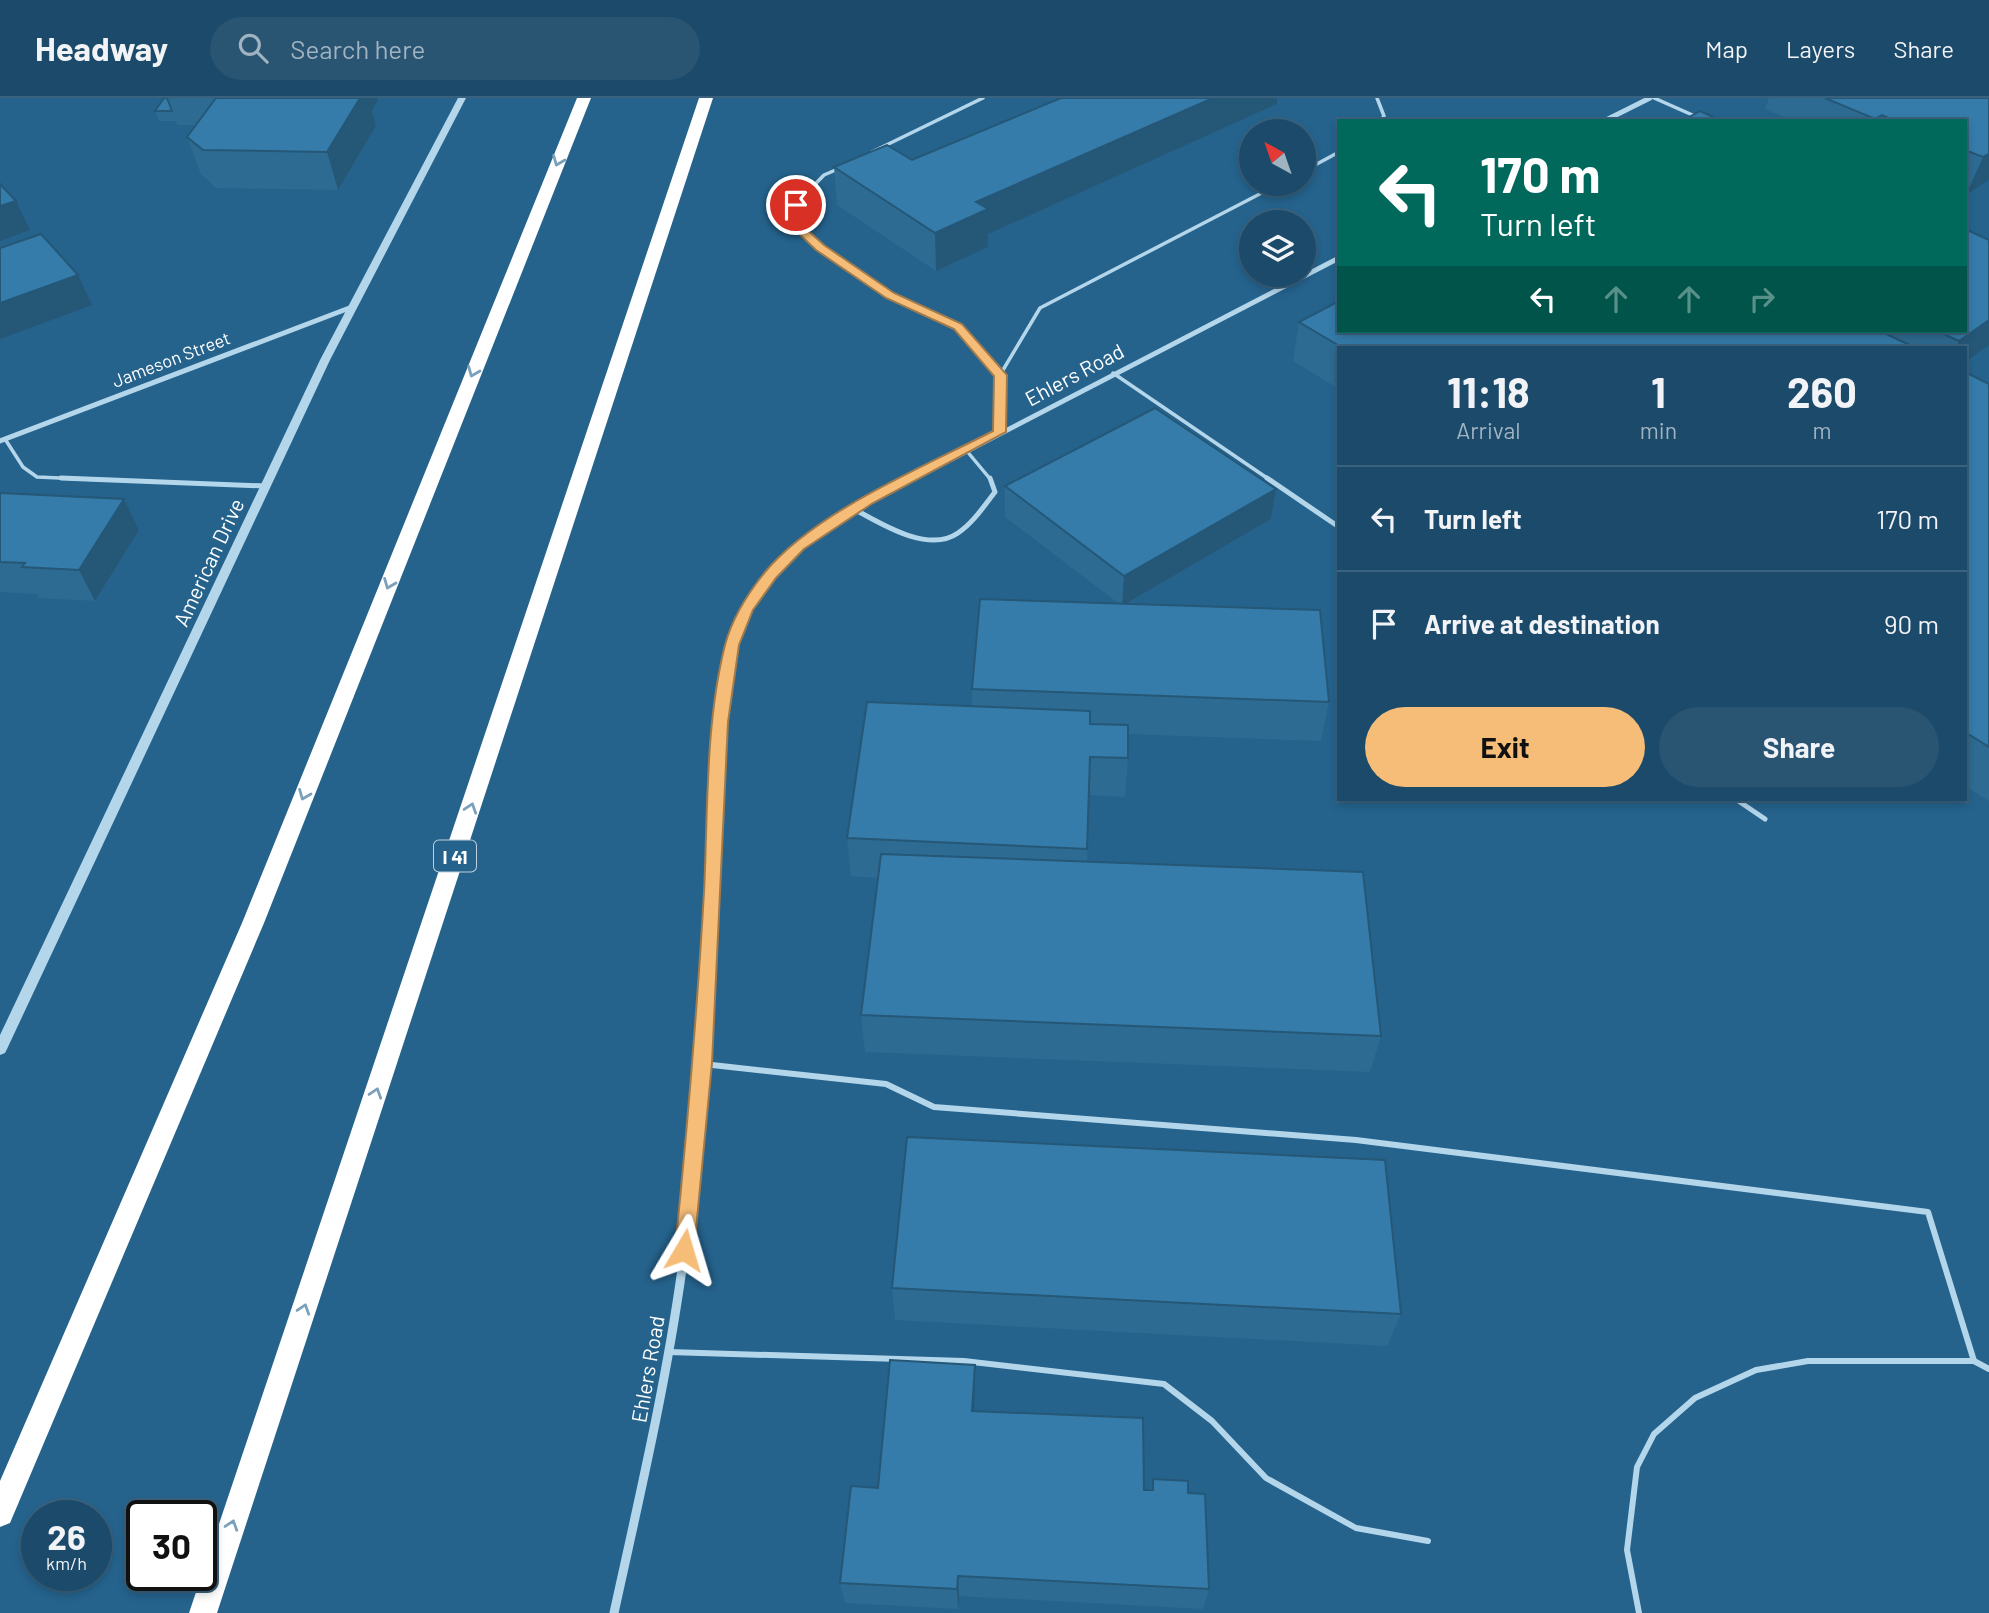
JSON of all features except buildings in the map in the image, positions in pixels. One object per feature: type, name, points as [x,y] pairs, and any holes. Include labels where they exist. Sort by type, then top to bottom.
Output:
[{"type":"highway","points":[[0,1513],[253,923],[584,98]]},
{"type":"highway","name":"I 41","points":[[203,1613],[706,98]]},
{"type":"street","name":"American Drive","points":[[0,1049],[265,486],[352,307],[462,98]]},
{"type":"street","points":[[1608,119],[1652,98]]},
{"type":"street","name":"Ehlers Road","points":[[614,1613],[669,1352],[682,1269],[703,1063],[720,722],[732,645],[746,609],[771,574],[800,546],[854,509],[1337,258]]},
{"type":"street","name":"Jameson Street","points":[[2,440],[352,307]]},
{"type":"lane","points":[[861,158],[983,98]]},
{"type":"lane","points":[[1377,98],[1384,116],[1382,119]]},
{"type":"lane","points":[[1652,98],[1701,119]]},
{"type":"lane","points":[[1316,164],[1337,153]]},
{"type":"lane","points":[[849,163],[824,175],[796,205],[799,228],[820,247],[890,295],[958,326],[1000,375]]},
{"type":"lane","points":[[999,432],[1000,375],[1040,308],[1256,196]]},
{"type":"lane","points":[[1114,373],[1337,526]]},
{"type":"lane","points":[[2,440],[23,467],[37,477],[265,486]]},
{"type":"lane","points":[[854,509],[895,529],[929,539],[955,536],[995,492],[989,475],[966,450]]},
{"type":"lane","points":[[1738,801],[1765,819]]},
{"type":"lane","points":[[703,1063],[886,1084],[934,1107],[1356,1140],[1871,1207],[1928,1212],[1974,1361]]},
{"type":"lane","points":[[669,1352],[964,1361],[1164,1384],[1212,1421],[1266,1478],[1356,1528],[1428,1541]]},
{"type":"lane","points":[[1639,1613],[1627,1550],[1637,1467],[1654,1434],[1695,1398],[1756,1370],[1808,1361],[1974,1361],[1989,1368]]},
{"type":"route","points":[[684,1250],[703,1063],[720,722],[732,645],[746,609],[771,574],[800,546],[830,523],[869,500],[999,432],[1000,375],[958,326],[890,295],[820,247],[799,228],[796,205]]}]
